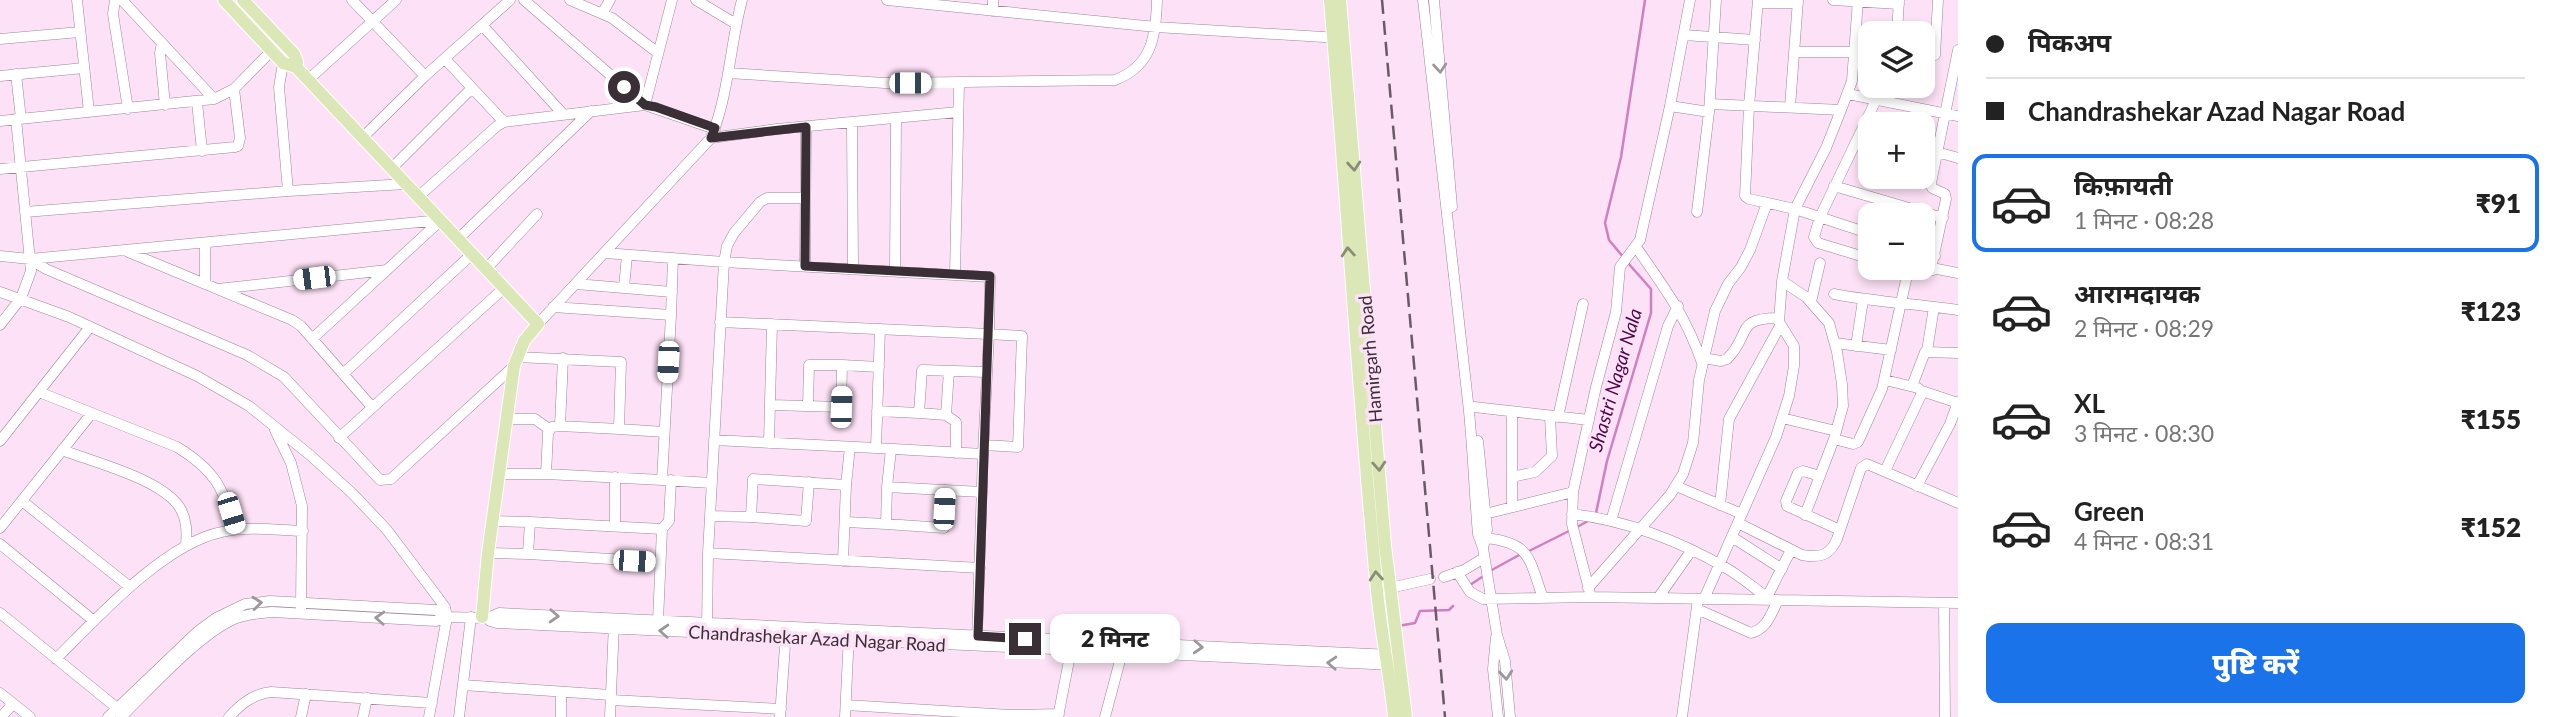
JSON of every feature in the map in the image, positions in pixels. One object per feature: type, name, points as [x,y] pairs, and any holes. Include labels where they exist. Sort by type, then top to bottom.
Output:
[{"type":"main road","points":[[224,0],[283,63],[296,67],[538,324],[524,341],[515,362],[480,617]]},
{"type":"main road","points":[[243,0],[296,57],[296,67]]},
{"type":"main road","name":"Hamirgarh Road","points":[[1330,0],[1338,38],[1390,588],[1394,717]]},
{"type":"main road","name":"Hamirgarh Road","points":[[1340,0],[1338,38],[1350,273],[1374,563],[1406,717]]},
{"type":"street","points":[[77,0],[89,112]]},
{"type":"street","points":[[115,0],[113,14],[128,109]]},
{"type":"street","points":[[122,0],[214,99]]},
{"type":"street","points":[[352,0],[425,76]]},
{"type":"street","points":[[308,80],[396,0]]},
{"type":"street","points":[[362,138],[425,76],[510,0]]},
{"type":"street","points":[[524,0],[645,105]]},
{"type":"street","points":[[570,0],[603,12],[658,52]]},
{"type":"street","points":[[603,12],[610,0]]},
{"type":"street","points":[[645,105],[672,0]]},
{"type":"street","points":[[696,0],[736,24]]},
{"type":"street","points":[[538,324],[713,133],[742,0]]},
{"type":"street","points":[[887,0],[993,5],[1156,27],[1338,38]]},
{"type":"street","points":[[728,73],[885,83],[1115,79],[1137,68],[1145,59],[1156,27],[1157,0]]},
{"type":"street","points":[[1423,0],[1440,174],[1448,214],[1469,407],[1478,534],[1485,553]]},
{"type":"street","points":[[1434,0],[1455,240],[1485,514],[1485,553],[1497,635],[1505,661],[1510,717]]},
{"type":"street","points":[[1589,592],[1576,545],[1572,519],[1573,492],[1616,312],[1620,267],[1640,240],[1690,0]]},
{"type":"street","points":[[1697,212],[1709,108],[1716,0]]},
{"type":"street","points":[[1833,0],[1899,2],[1898,21]]},
{"type":"street","points":[[1935,55],[1938,0]]},
{"type":"street","points":[[1790,107],[1798,1],[1758,1],[1745,196],[1858,230]]},
{"type":"street","points":[[1720,505],[1729,419],[1780,322],[1783,281],[1795,209],[1826,148],[1849,94],[1858,1]]},
{"type":"street","points":[[482,25],[563,114]]},
{"type":"street","points":[[0,39],[80,32]]},
{"type":"street","points":[[1684,36],[1755,40]]},
{"type":"street","points":[[0,121],[214,99],[234,89],[281,41]]},
{"type":"street","points":[[162,43],[160,53],[165,105]]},
{"type":"street","points":[[1935,256],[1946,196],[1932,188],[1931,183],[1958,50]]},
{"type":"street","points":[[1795,52],[1854,52]]},
{"type":"street","points":[[445,59],[504,122]]},
{"type":"street","points":[[283,63],[279,87],[288,191]]},
{"type":"street","points":[[0,76],[84,68]]},
{"type":"street","points":[[0,325],[23,295],[30,279],[20,167],[16,74]]},
{"type":"street","points":[[956,275],[959,83]]},
{"type":"street","points":[[391,169],[472,88]]},
{"type":"street","points":[[0,169],[238,146],[240,138],[234,89]]},
{"type":"street","points":[[1849,94],[1958,116]]},
{"type":"street","points":[[1888,98],[1888,102]]},
{"type":"street","points":[[1858,255],[1816,242],[1815,232],[1876,100]]},
{"type":"street","points":[[197,102],[202,150]]},
{"type":"street","points":[[418,197],[504,122],[645,105],[656,107],[713,133],[958,112]]},
{"type":"street","points":[[1670,106],[1841,110]]},
{"type":"street","points":[[458,239],[592,110]]},
{"type":"street","points":[[895,271],[897,119]]},
{"type":"street","points":[[852,123],[853,269]]},
{"type":"street","points":[[805,266],[806,127]]},
{"type":"street","points":[[1937,152],[1958,158]]},
{"type":"street","points":[[25,212],[406,184]]},
{"type":"street","points":[[1834,186],[1943,218]]},
{"type":"street","points":[[707,628],[708,553],[720,322],[727,246],[734,233],[760,202],[767,198],[805,198]]},
{"type":"street","points":[[1589,592],[1676,486],[1689,459],[1702,361],[1720,299],[1750,250],[1768,203]]},
{"type":"street","points":[[486,269],[537,215]]},
{"type":"street","points":[[0,256],[30,259],[441,220]]},
{"type":"street","points":[[312,339],[441,220]]},
{"type":"street","points":[[205,243],[205,284]]},
{"type":"street","points":[[124,251],[292,320],[372,407]]},
{"type":"street","points":[[605,253],[990,276],[977,641]]},
{"type":"street","points":[[343,374],[472,254]]},
{"type":"street","points":[[1631,254],[1678,306],[1702,361]]},
{"type":"street","points":[[624,288],[627,255]]},
{"type":"street","points":[[658,621],[662,529],[669,521],[664,432],[673,258]]},
{"type":"street","points":[[30,259],[46,269],[262,362],[284,377],[374,476],[385,481],[391,479],[515,362],[564,358],[621,362],[619,429]]},
{"type":"street","points":[[1811,302],[1820,263]]},
{"type":"street","points":[[217,289],[388,270]]},
{"type":"street","points":[[1935,270],[1958,273]]},
{"type":"street","points":[[1782,418],[1835,435],[1853,444],[1858,442],[1885,380],[1901,302],[1902,280]]},
{"type":"street","points":[[1783,281],[1811,302],[1829,323],[1842,384],[1843,406],[1835,435],[1805,515]]},
{"type":"street","points":[[576,284],[672,292]]},
{"type":"street","points":[[339,438],[504,288]]},
{"type":"street","points":[[0,292],[23,295],[223,389],[271,423],[353,494],[387,530],[441,599],[447,617],[429,717]]},
{"type":"street","points":[[1834,293],[1958,310]]},
{"type":"street","points":[[1856,346],[1863,299]]},
{"type":"street","points":[[1512,477],[1535,472],[1552,456],[1554,417],[1583,304]]},
{"type":"street","points":[[1608,520],[1668,326],[1678,306]]},
{"type":"street","points":[[553,307],[671,315]]},
{"type":"street","points":[[1885,471],[1922,396],[1917,389],[1934,307]]},
{"type":"street","points":[[1682,717],[1700,602],[1720,565],[1776,437],[1789,396],[1795,351],[1780,322],[1760,318],[1751,322],[1731,355],[1725,360],[1702,361]]},
{"type":"street","points":[[714,440],[956,453],[1018,447],[1022,336],[720,322]]},
{"type":"street","points":[[769,443],[772,324]]},
{"type":"street","points":[[0,441],[90,327]]},
{"type":"street","points":[[876,448],[880,329]]},
{"type":"street","points":[[1835,343],[1891,350]]},
{"type":"street","points":[[1927,351],[1958,353]]},
{"type":"street","points":[[546,474],[564,358]]},
{"type":"street","points":[[808,406],[810,365],[879,367]]},
{"type":"street","points":[[771,405],[841,407],[842,365]]},
{"type":"street","points":[[919,413],[922,370],[987,372]]},
{"type":"street","points":[[946,415],[949,371]]},
{"type":"street","points":[[1885,380],[1958,403],[1950,424],[1917,486]]},
{"type":"street","points":[[39,392],[177,447],[197,458],[220,485],[236,529]]},
{"type":"street","points":[[1474,407],[1589,420]]},
{"type":"street","points":[[877,411],[946,415],[956,422],[956,453]]},
{"type":"street","points":[[1512,412],[1512,507]]},
{"type":"street","points":[[0,528],[92,413]]},
{"type":"street","points":[[506,419],[535,419],[554,428],[664,432]]},
{"type":"street","points":[[271,423],[298,482],[302,506],[301,608]]},
{"type":"street","points":[[843,561],[850,447]]},
{"type":"street","points":[[886,524],[891,449]]},
{"type":"street","points":[[62,450],[143,481],[166,494],[178,505],[183,516],[187,528],[186,546]]},
{"type":"street","points":[[1676,486],[1720,505],[1791,550],[1812,557],[1821,556],[1833,548],[1863,466],[1869,464],[1958,503]]},
{"type":"street","points":[[1820,476],[1804,471],[1798,473],[1786,501],[1788,508],[1840,530]]},
{"type":"street","points":[[498,474],[712,483]]},
{"type":"street","points":[[615,477],[615,526]]},
{"type":"street","points":[[751,517],[753,478],[846,485]]},
{"type":"street","points":[[710,516],[806,521],[810,482]]},
{"type":"street","points":[[887,487],[982,492]]},
{"type":"street","points":[[846,522],[944,528],[945,490]]},
{"type":"street","points":[[1485,514],[1573,492]]},
{"type":"street","points":[[22,501],[130,587]]},
{"type":"street","points":[[1572,519],[1590,516],[1639,529],[1720,565],[1772,599]]},
{"type":"street","points":[[492,521],[662,529]]},
{"type":"street","points":[[528,554],[530,522]]},
{"type":"street","points":[[56,659],[130,587],[199,538],[236,529],[303,531]]},
{"type":"street","points":[[1732,537],[1782,569]]},
{"type":"street","points":[[1444,577],[1457,572],[1507,540],[1523,549],[1543,598]]},
{"type":"street","points":[[0,544],[94,621]]},
{"type":"street","points":[[1700,602],[1747,632],[1754,632],[1765,624],[1782,569],[1791,550]]},
{"type":"street","points":[[1658,598],[1691,551]]},
{"type":"street","points":[[488,553],[660,562]]},
{"type":"street","points":[[708,553],[980,568]]},
{"type":"street","points":[[1457,572],[1470,592],[1483,598],[1491,594],[1543,598],[1589,592],[1700,602],[1772,599],[1958,603]]},
{"type":"street","points":[[1390,588],[1430,579]]},
{"type":"street","name":"Chandrashekar Azad Nagar Road","points":[[108,717],[119,713],[197,632],[231,609],[270,601],[301,608],[436,610],[447,617],[480,617],[499,613],[614,624],[1394,660]]},
{"type":"street","points":[[1944,603],[1945,717]]},
{"type":"street","points":[[0,613],[119,713]]},
{"type":"street","points":[[459,717],[463,685],[480,617]]},
{"type":"street","name":"Chandrashekar Azad Nagar Road","points":[[614,624],[658,621],[707,628]]},
{"type":"street","points":[[610,717],[614,624]]},
{"type":"street","points":[[463,685],[781,713],[786,632]]},
{"type":"street","points":[[845,717],[849,635]]},
{"type":"street","points":[[1497,635],[1493,669],[1497,717]]},
{"type":"street","points":[[846,705],[1009,716],[1059,715],[1072,646]]},
{"type":"street","name":"Chandrashekar Azad Nagar Road","points":[[1072,646],[1122,653],[1394,660]]},
{"type":"street","points":[[1105,717],[1122,653]]},
{"type":"street","points":[[561,692],[561,717]]},
{"type":"street","points":[[0,693],[30,717]]},
{"type":"street","points":[[229,717],[260,693],[432,703]]},
{"type":"street","points":[[302,717],[306,694]]},
{"type":"street","points":[[363,717],[366,698]]},
{"type":"street","points":[[1,717],[13,704]]},
{"type":"waterway","name":"Shastri Nagar Nala","points":[[1624,258],[1609,240],[1605,223],[1621,157],[1645,0]]},
{"type":"waterway","name":"Shastri Nagar Nala","points":[[1596,513],[1607,461],[1651,313],[1651,289],[1628,263]]},
{"type":"waterway","name":"Shastri Nagar Nala","points":[[1577,527],[1590,520]]},
{"type":"waterway","name":"Shastri Nagar Nala","points":[[1527,552],[1571,530]]},
{"type":"waterway","name":"Shastri Nagar Nala","points":[[1490,571],[1521,554]]},
{"type":"waterway","name":"Shastri Nagar Nala","points":[[1470,585],[1485,575]]},
{"type":"waterway","name":"Shastri Nagar Nala","points":[[1398,626],[1415,623],[1420,611],[1449,610],[1453,606]]},
{"type":"railway","points":[[1382,0],[1445,717]]},
{"type":"route","points":[[624,87],[645,105],[715,128],[711,138],[806,127],[805,266],[990,276],[978,636],[1025,639]]}]
